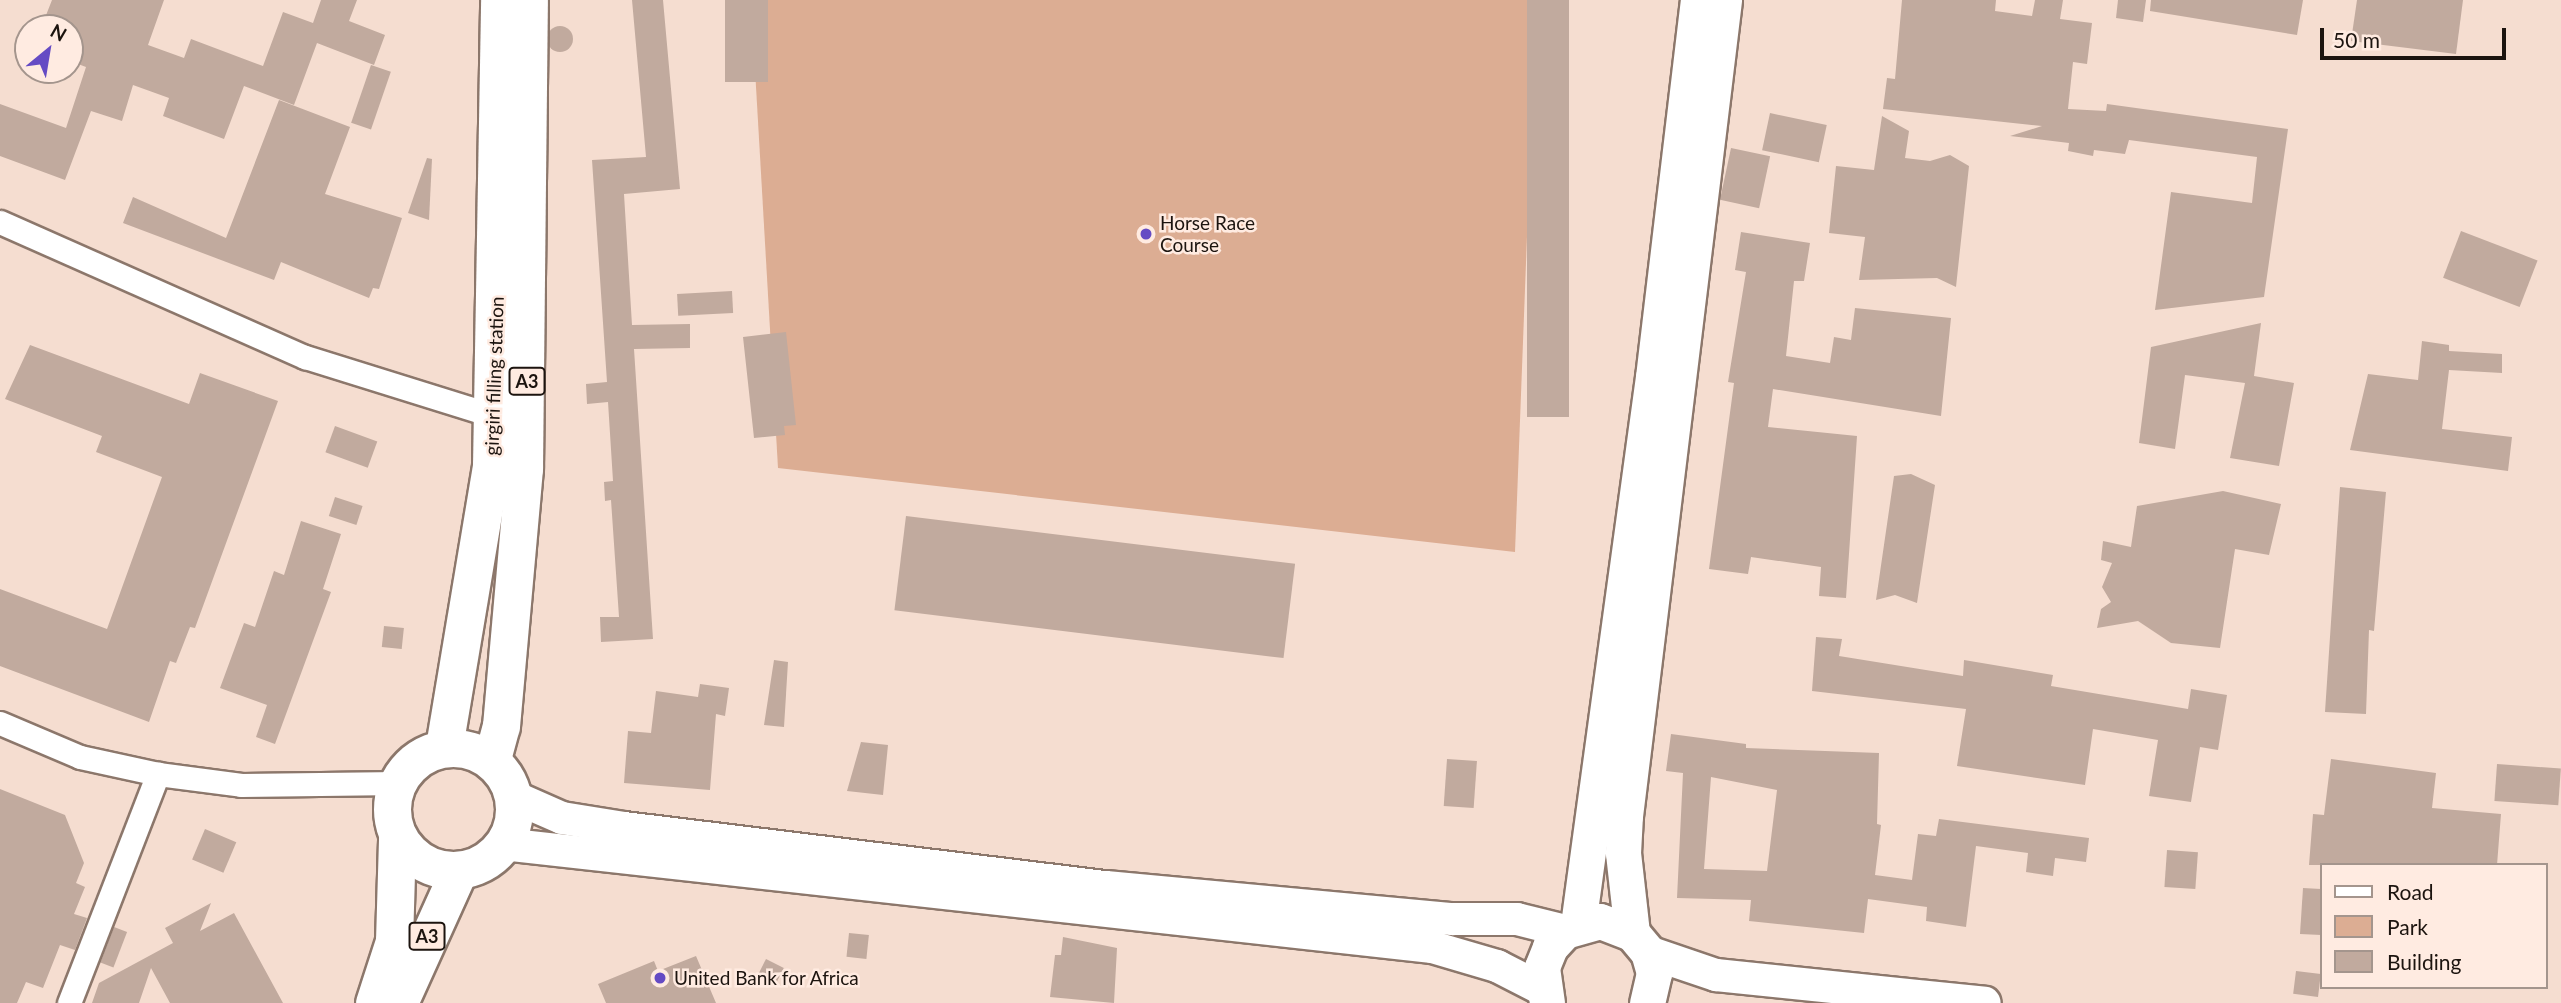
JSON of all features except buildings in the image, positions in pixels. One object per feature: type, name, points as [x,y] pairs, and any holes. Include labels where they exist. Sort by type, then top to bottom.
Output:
[{"type":"highway","name":"girgiri filling station","points":[[444,747],[483,531],[494,416],[499,0]]},
{"type":"highway","name":"A3","points":[[492,759],[503,713],[524,469],[529,0]]},
{"type":"highway","points":[[397,836],[423,863],[459,870],[478,865],[503,844],[513,822],[514,797],[506,775],[492,759],[469,748],[444,747],[421,756],[399,783]]},
{"type":"highway","name":"A3","points":[[374,1003],[394,941],[397,836],[393,800],[399,783]]},
{"type":"highway","name":"A3","points":[[399,1003],[459,870]]},
{"type":"main road","points":[[1647,1003],[1654,973],[1640,943],[1624,828],[1639,577],[1698,0]]},
{"type":"main road","points":[[1545,996],[1542,967],[1572,928],[1639,577],[1724,0]]},
{"type":"main road","points":[[514,797],[554,816],[624,828],[1106,887],[1453,919],[1517,919],[1572,928],[1600,921],[1640,943],[1716,975],[1984,1003]]},
{"type":"main road","points":[[503,844],[1421,945],[1462,953],[1545,996]]},
{"type":"street","points":[[0,222],[304,357],[494,416]]},
{"type":"street","points":[[0,723],[80,757],[158,774],[242,785],[399,783]]},
{"type":"street","points":[[69,1003],[158,774]]},
{"type":"green space","name":"Horse Race Course","points":[[751,0],[1536,0],[1515,552],[778,468]]},
{"type":"place","name":"Horse Race Course","points":[[1146,234]]},
{"type":"place","name":"United Bank for Africa","points":[[660,978]]}]
